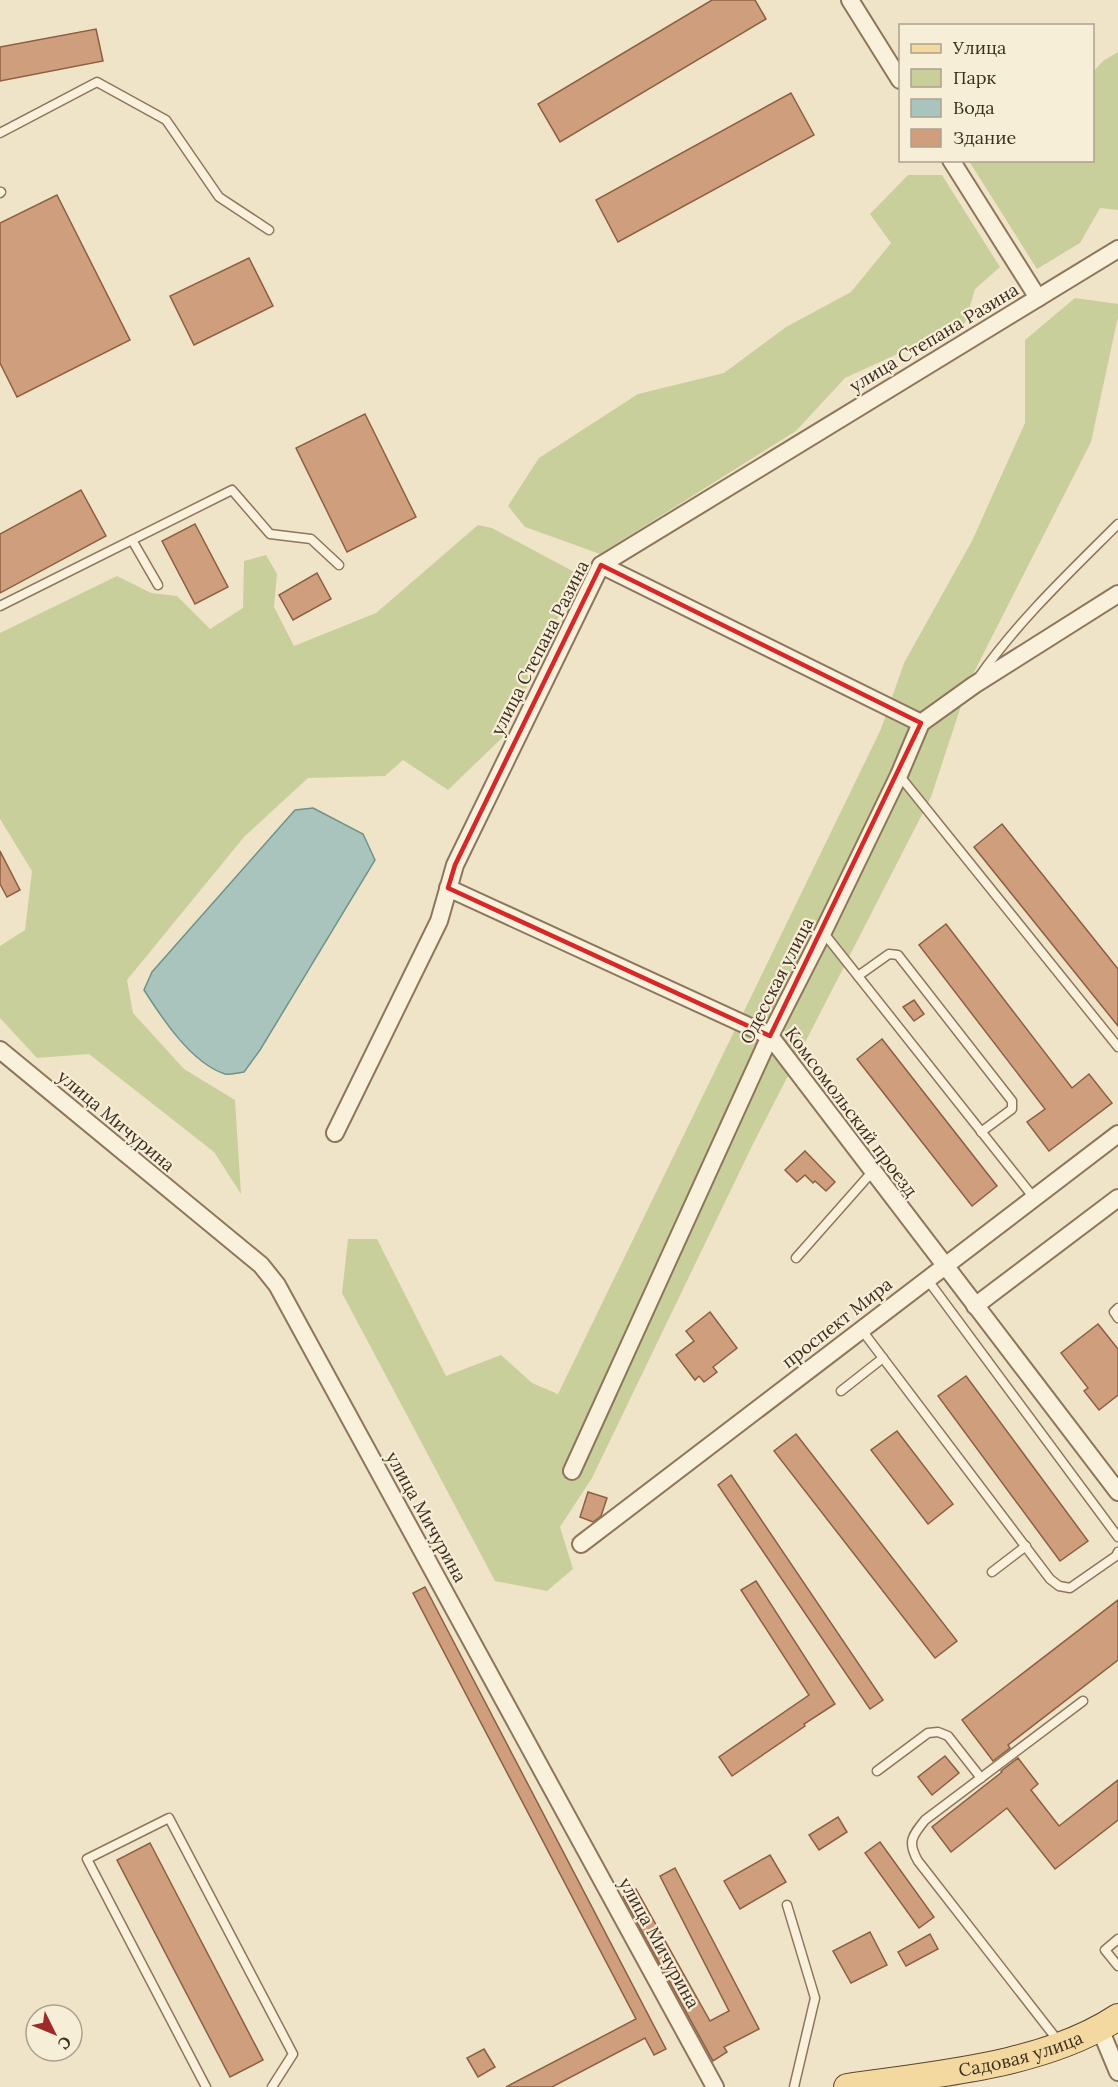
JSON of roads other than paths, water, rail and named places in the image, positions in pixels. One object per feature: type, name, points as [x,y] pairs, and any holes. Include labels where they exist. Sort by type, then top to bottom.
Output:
[{"type":"main road","name":"Садовая улица","points":[[847,2087],[983,2066],[1061,2045],[1109,2023]]},
{"type":"street","points":[[850,0],[899,78]]},
{"type":"street","points":[[952,162],[1038,298]]},
{"type":"street","name":"улица Степана Разина","points":[[335,1133],[439,921],[455,865],[601,565],[1118,249]]},
{"type":"street","points":[[601,565],[921,723],[974,685],[1118,594]]},
{"type":"street","name":"Одесская улица","points":[[572,1471],[770,1036],[899,775],[921,723]]},
{"type":"street","name":"Комсомольский проезд","points":[[448,888],[770,1036],[1118,1492]]},
{"type":"street","name":"улица Мичурина","points":[[0,1050],[261,1265],[277,1285],[715,2087]]},
{"type":"street","name":"проспект Мира","points":[[581,1544],[1118,1134]]},
{"type":"street","points":[[975,1306],[1118,1197]]},
{"type":"street","points":[[1109,2023],[1118,2072]]},
{"type":"lane","points":[[0,133],[98,82],[166,120],[219,197],[269,230]]},
{"type":"lane","points":[[0,606],[232,490],[270,534],[311,539],[339,565]]},
{"type":"lane","points":[[974,685],[998,650],[1118,524]]},
{"type":"lane","points":[[132,540],[158,585]]},
{"type":"lane","points":[[899,775],[1118,1047]]},
{"type":"lane","points":[[823,932],[1034,1198]]},
{"type":"lane","points":[[858,976],[889,954],[898,955],[1012,1101],[1012,1108],[981,1132]]},
{"type":"lane","points":[[796,1258],[872,1172]]},
{"type":"lane","points":[[926,1279],[1118,1537]]},
{"type":"lane","points":[[1118,1308],[1114,1312],[1118,1318]]},
{"type":"lane","points":[[861,1329],[1050,1579],[1059,1586],[1070,1588],[1116,1556],[1118,1552]]},
{"type":"lane","points":[[841,1391],[883,1358]]},
{"type":"lane","points":[[992,1572],[1026,1546]]},
{"type":"lane","points":[[1061,2045],[984,1949],[913,1853],[911,1842],[925,1820],[1083,1701]]},
{"type":"lane","points":[[877,1771],[928,1733],[938,1732],[948,1736],[981,1778]]},
{"type":"lane","points":[[206,2087],[87,1859],[169,1818],[292,2054],[272,2087]]},
{"type":"lane","points":[[787,1905],[815,1998],[794,2087]]},
{"type":"lane","points":[[1118,1939],[1105,1950],[1118,1966]]},
{"type":"water","points":[[313,808],[363,834],[375,860],[260,1050],[244,1072],[225,1074],[212,1068],[189,1050],[144,990],[152,972],[295,810]]}]
